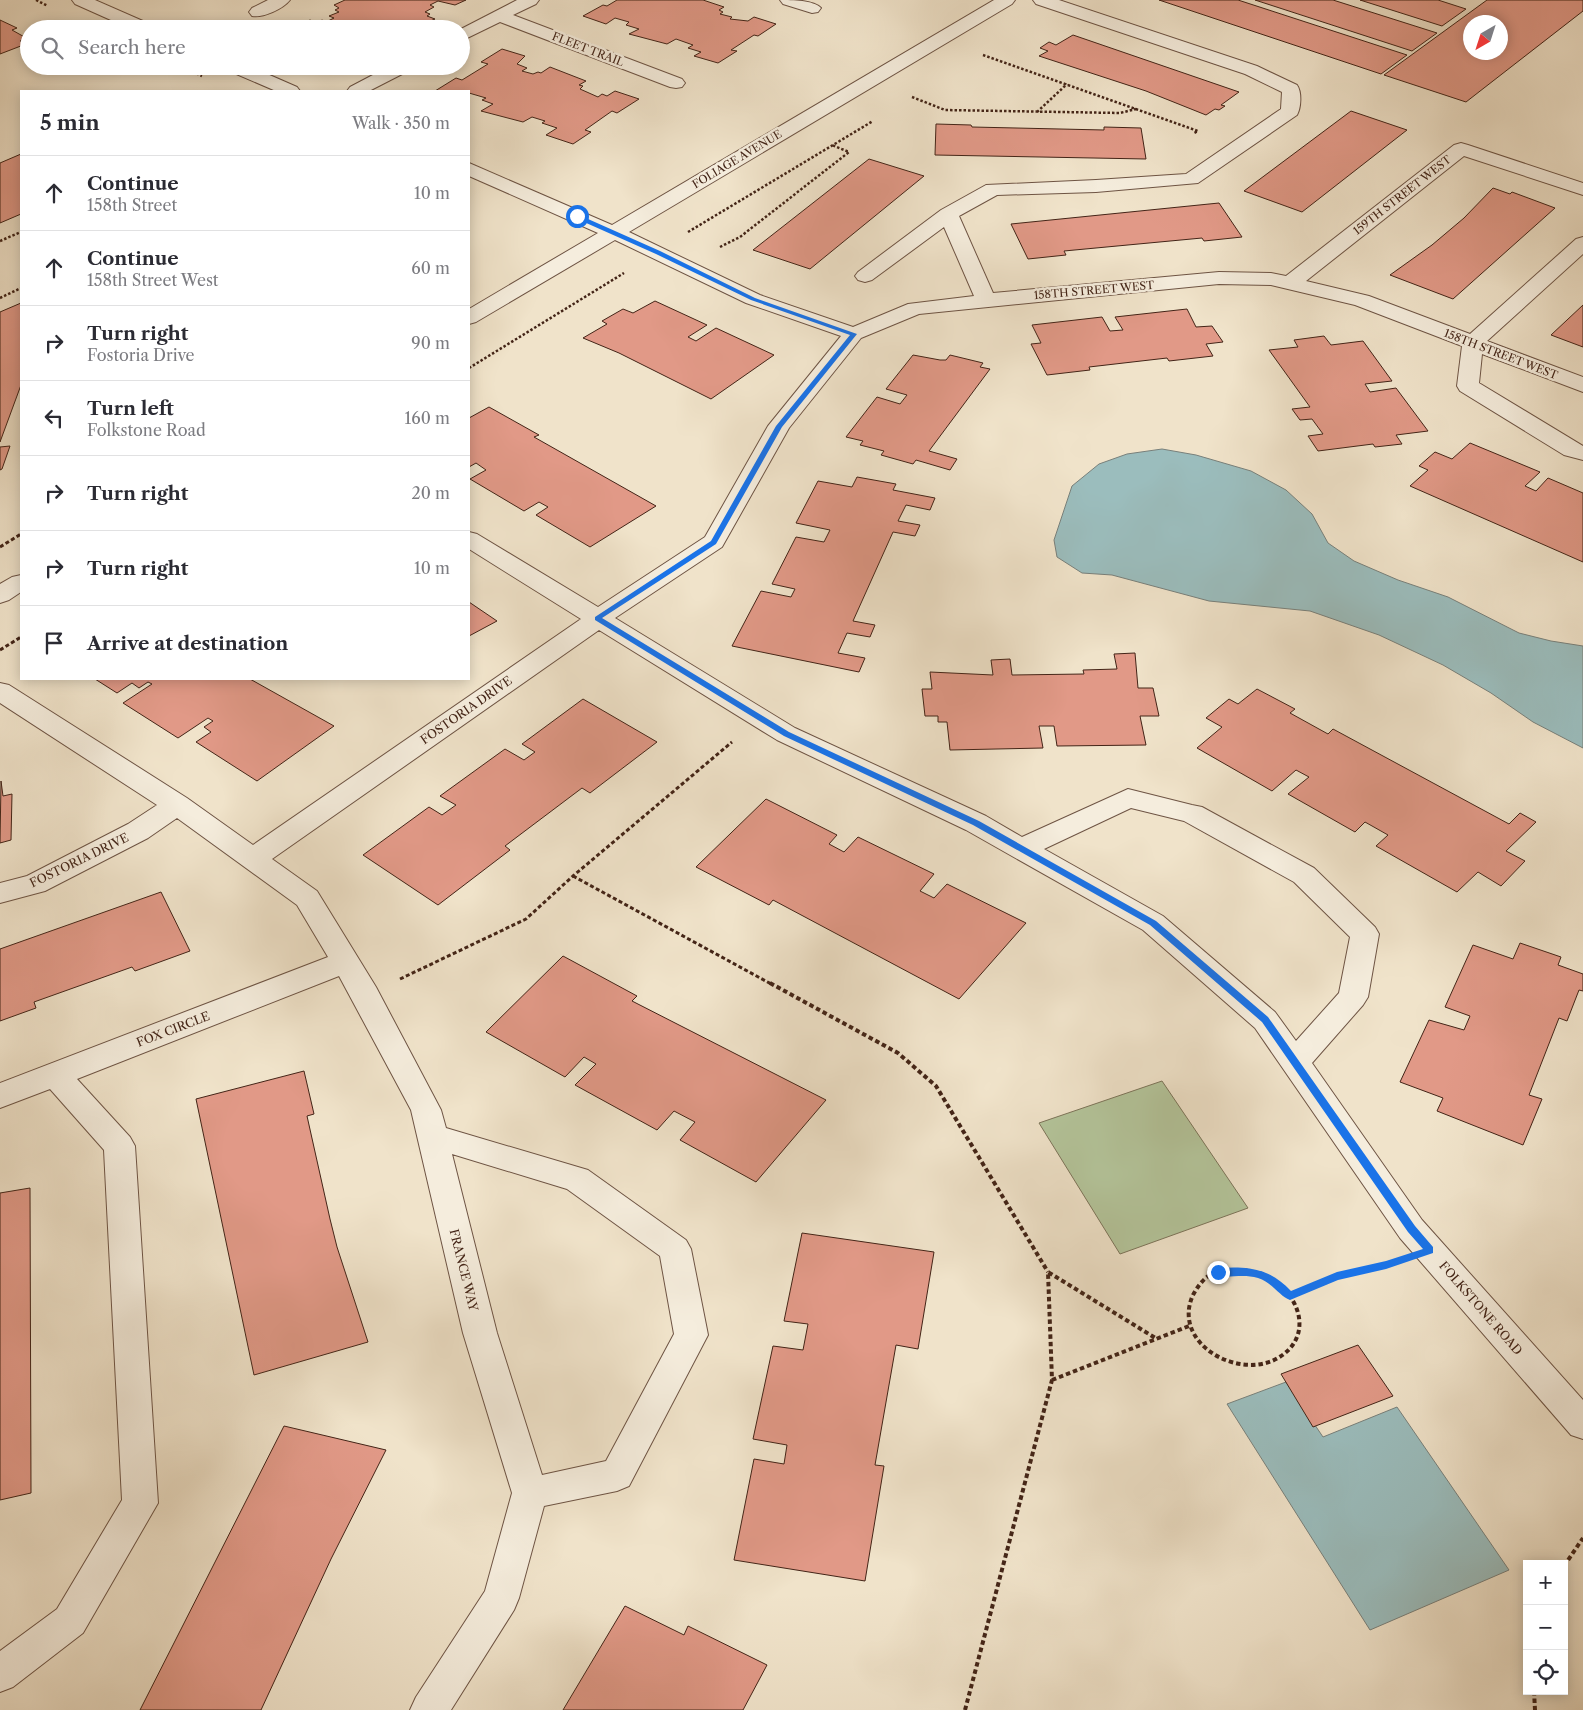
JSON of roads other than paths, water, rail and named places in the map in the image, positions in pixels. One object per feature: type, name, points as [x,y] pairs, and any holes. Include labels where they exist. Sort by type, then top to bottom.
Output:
[{"type":"street","points":[[81,0],[126,20]]},
{"type":"street","points":[[258,12],[282,0]]},
{"type":"street","points":[[470,31],[530,0]]},
{"type":"street","points":[[789,0],[812,8]]},
{"type":"street","name":"FOLIAGE AVENUE","points":[[470,317],[1006,0]]},
{"type":"street","points":[[865,276],[948,214],[993,189],[1096,186],[1191,179],[1290,111],[1291,89],[1251,70],[1042,0]]},
{"type":"street","name":"FLEET TRAIL","points":[[500,16],[676,83]]},
{"type":"street","points":[[254,75],[289,90]]},
{"type":"street","points":[[358,90],[387,75]]},
{"type":"street","name":"159TH STREET WEST","points":[[1290,284],[1460,148],[1583,189]]},
{"type":"street","points":[[470,169],[658,252],[753,299],[854,334]]},
{"type":"street","points":[[948,214],[986,300]]},
{"type":"street","points":[[1583,243],[1487,328],[1473,343],[1468,386],[1572,450],[1583,454]]},
{"type":"street","name":"158TH STREET WEST","points":[[854,334],[915,308],[1219,278],[1271,279],[1362,300],[1583,385]]},
{"type":"street","name":"FOSTORIA DRIVE","points":[[253,859],[597,618],[714,542],[779,426],[854,334]]},
{"type":"street","name":"FOLKSTONE ROAD","points":[[470,540],[786,734],[976,823],[1153,923],[1265,1020],[1411,1229],[1583,1424]]},
{"type":"street","points":[[0,594],[20,583]]},
{"type":"street","points":[[0,691],[177,805],[253,859]]},
{"type":"street","points":[[1021,849],[1128,798],[1192,814],[1304,875],[1365,934],[1353,997],[1295,1062]]},
{"type":"street","name":"FOSTORIA DRIVE","points":[[0,893],[36,884],[138,830],[177,805]]},
{"type":"street","name":"FRANCE WAY","points":[[253,859],[306,898],[366,996],[426,1110],[480,1333],[530,1494]]},
{"type":"street","name":"FOX CIRCLE","points":[[0,1096],[345,962]]},
{"type":"street","points":[[0,1674],[70,1621],[140,1503],[119,1146],[55,1075]]},
{"type":"street","points":[[429,1710],[501,1598],[530,1494],[617,1475],[691,1335],[675,1249],[577,1179],[432,1136]]},
{"type":"water","points":[[1162,449],[1196,455],[1251,471],[1286,490],[1312,514],[1328,543],[1354,561],[1398,580],[1448,597],[1519,633],[1583,646],[1583,748],[1533,722],[1491,693],[1443,665],[1379,635],[1310,611],[1209,601],[1112,575],[1082,573],[1057,557],[1054,540],[1072,486],[1099,464],[1127,454]]},
{"type":"water","points":[[1286,1382],[1323,1437],[1397,1407],[1509,1570],[1370,1630],[1227,1404]]}]
